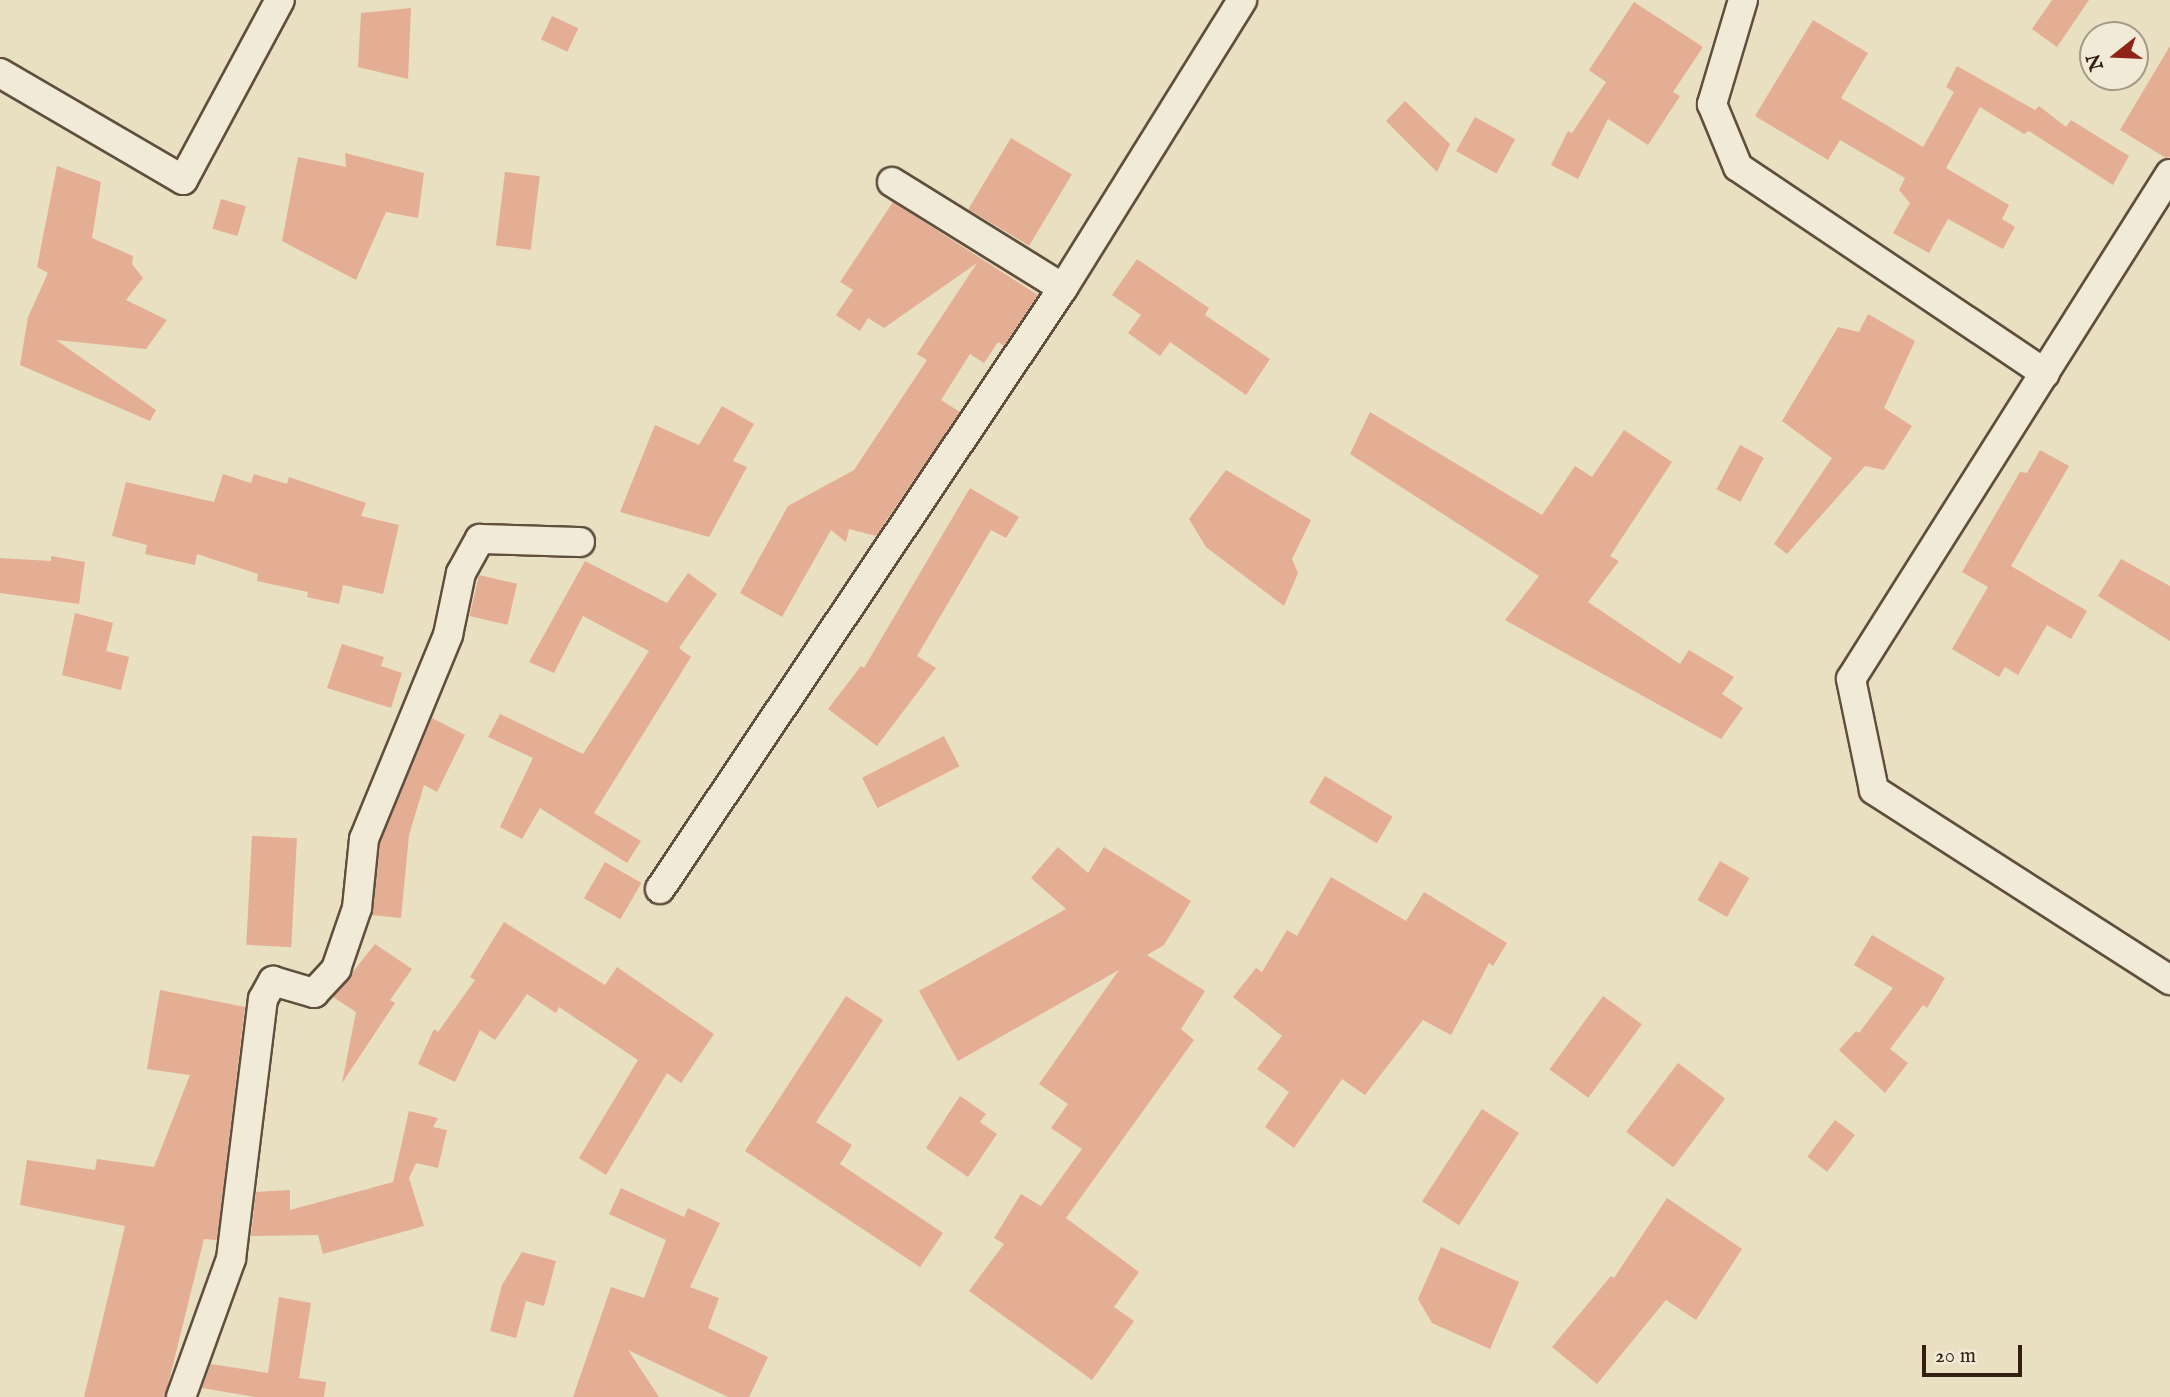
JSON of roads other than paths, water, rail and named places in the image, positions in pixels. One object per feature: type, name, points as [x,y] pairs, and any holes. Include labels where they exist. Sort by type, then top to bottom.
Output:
[{"type":"street","points":[[0,73],[183,180],[280,0]]},
{"type":"street","points":[[660,889],[1063,288],[1242,0]]},
{"type":"street","points":[[1743,0],[1712,104],[1738,167],[2045,373]]},
{"type":"street","points":[[2170,174],[1851,679],[1874,790],[2170,980]]},
{"type":"street","points":[[892,182],[1063,288]]},
{"type":"street","points":[[181,1397],[231,1259],[263,999],[273,981],[314,993],[336,968],[357,908],[364,839],[448,635],[461,573],[480,539],[580,542]]}]
